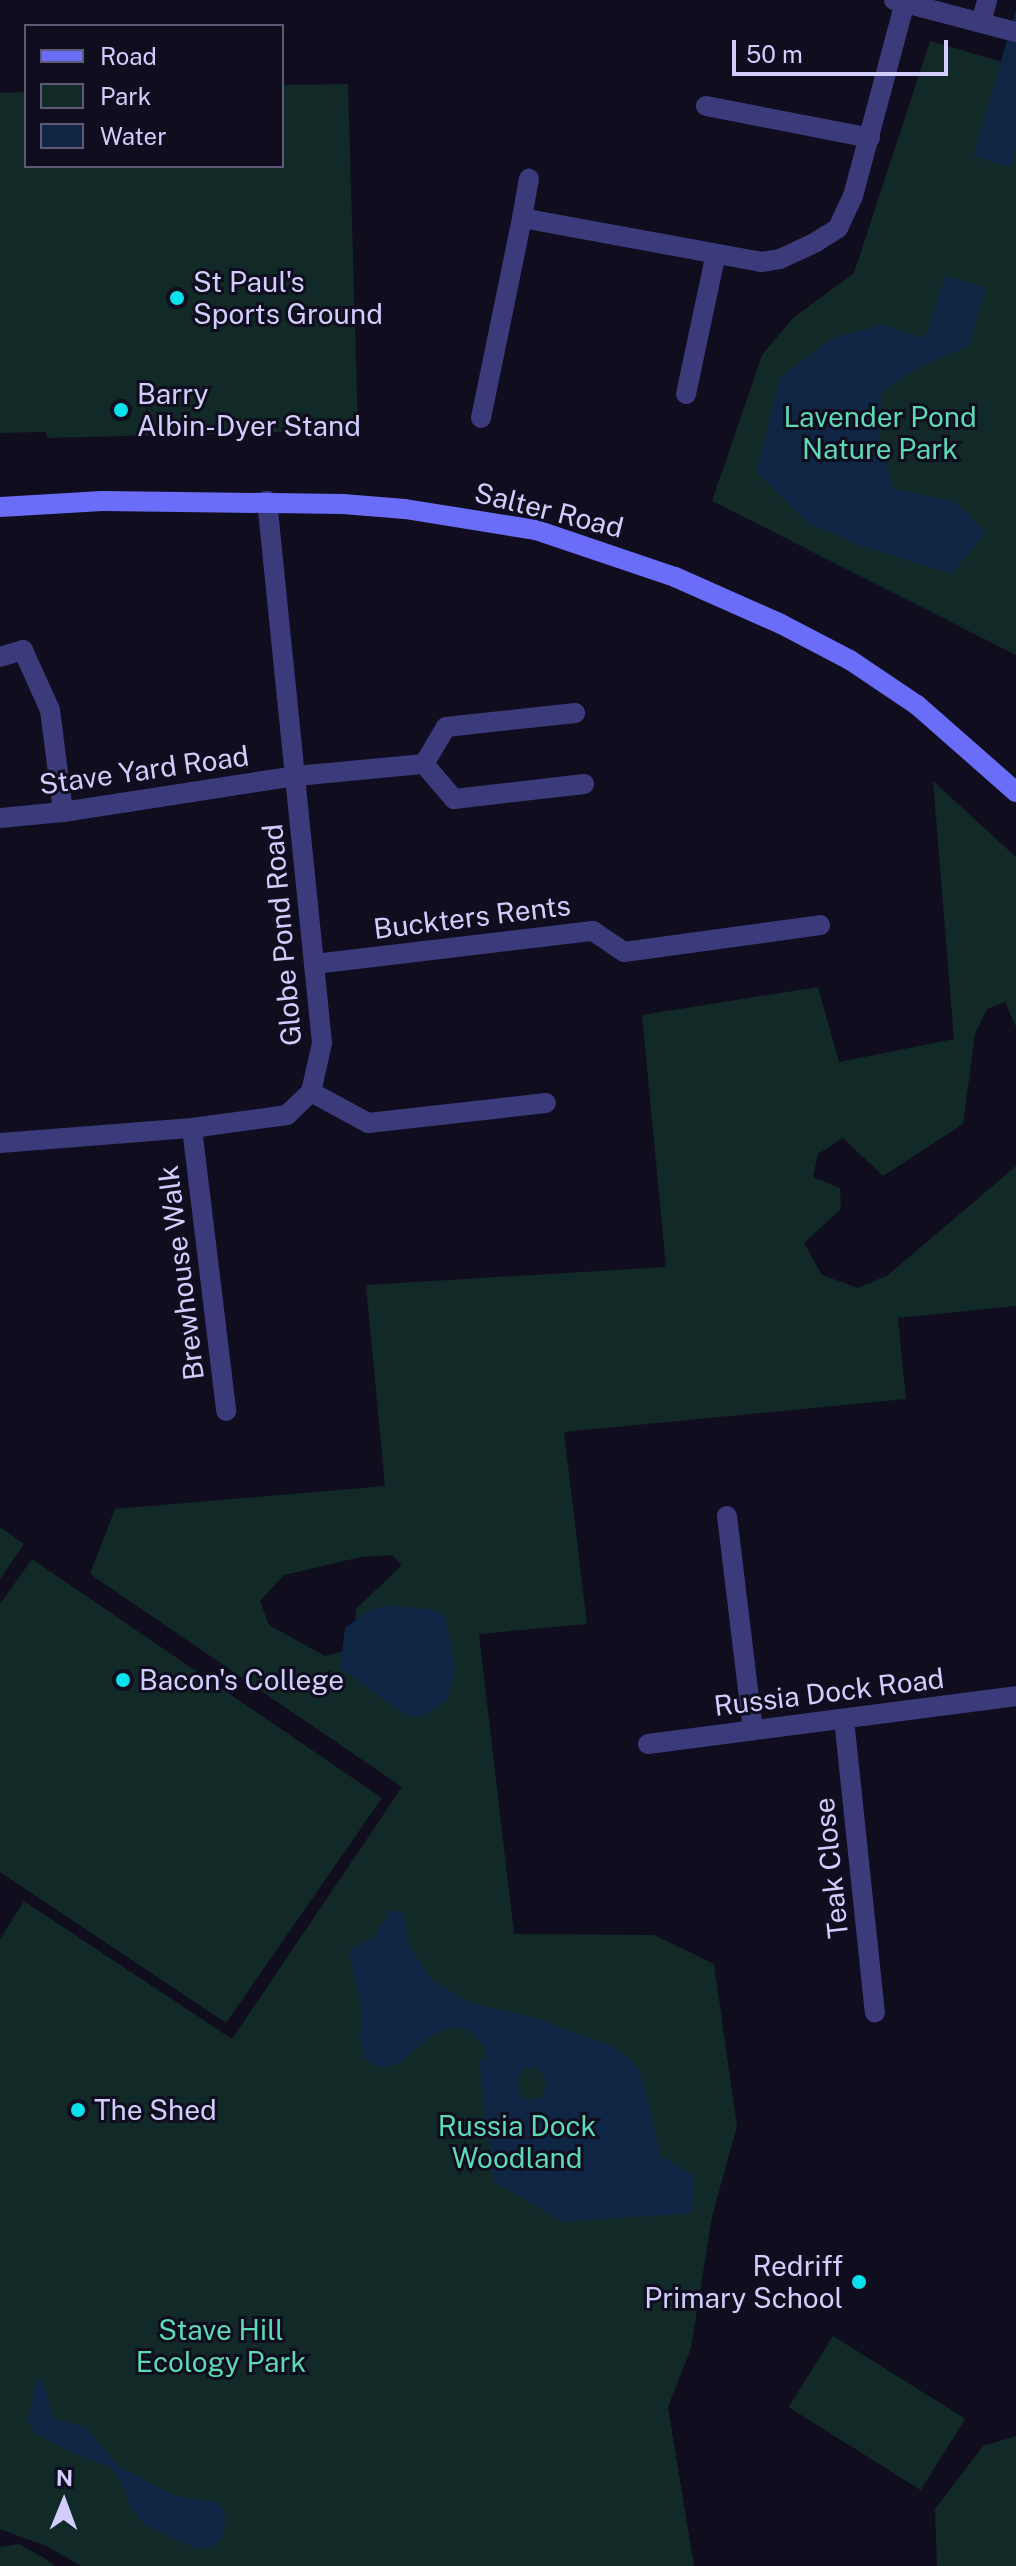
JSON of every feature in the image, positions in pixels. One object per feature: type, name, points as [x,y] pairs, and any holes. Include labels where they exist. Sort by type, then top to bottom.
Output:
[{"type":"main road","name":"Salter Road","points":[[0,507],[102,501],[267,501],[405,509],[536,530],[675,577],[781,624],[850,660],[917,705],[1016,792]]},
{"type":"street","points":[[987,0],[988,25]]},
{"type":"street","points":[[522,218],[715,257],[761,262],[780,259],[838,228],[853,196],[870,138],[899,1],[1016,32]]},
{"type":"street","points":[[706,106],[870,138]]},
{"type":"street","points":[[481,418],[529,179]]},
{"type":"street","points":[[686,394],[715,257]]},
{"type":"street","name":"Globe Pond Road","points":[[267,501],[322,1043],[311,1092]]},
{"type":"street","points":[[0,657],[23,650],[50,710],[63,812]]},
{"type":"street","points":[[575,713],[446,727],[424,764],[454,799],[584,784]]},
{"type":"street","name":"Stave Yard Road","points":[[0,818],[63,812],[296,776],[424,764]]},
{"type":"street","name":"Buckters Rents","points":[[315,964],[593,931],[624,952],[820,925]]},
{"type":"street","points":[[0,1143],[192,1128],[287,1115],[311,1092],[368,1123],[546,1103]]},
{"type":"street","name":"Brewhouse Walk","points":[[192,1128],[226,1411]]},
{"type":"street","points":[[727,1516],[753,1730]]},
{"type":"street","name":"Russia Dock Road","points":[[648,1744],[1016,1696]]},
{"type":"street","name":"Teak Close","points":[[844,1719],[875,2012]]},
{"type":"green space","name":"Lavender Pond Nature Park","points":[[930,41],[1016,66],[1016,655],[712,501],[762,355],[793,318],[854,273]]},
{"type":"green space","name":"St Paul's Sports Ground","points":[[348,84],[358,430],[47,438],[46,432],[0,433],[0,93],[24,92],[24,168],[284,168],[284,85]]},
{"type":"green space","name":"Russia Dock Woodland","points":[[933,781],[1016,857],[1016,1027],[1005,1002],[987,1009],[975,1034],[963,1124],[883,1176],[843,1138],[818,1154],[813,1177],[840,1188],[841,1209],[804,1243],[822,1275],[858,1288],[888,1275],[1016,1166],[1016,1306],[898,1318],[906,1399],[564,1432],[587,1624],[479,1634],[514,1934],[654,1935],[714,1964],[737,2126],[712,2217],[691,2348],[668,2407],[694,2566],[81,2566],[48,2547],[0,2529],[0,1939],[24,1901],[232,2039],[402,1787],[90,1574],[115,1509],[385,1486],[366,1285],[666,1267],[642,1015],[818,987],[839,1062],[954,1039]],"holes":[[[392,1555],[402,1565],[356,1609],[353,1648],[325,1656],[269,1625],[260,1601],[284,1575],[361,1557]]]},
{"type":"green space","points":[[0,1527],[24,1544],[0,1579]]},
{"type":"green space","name":"Bacon's College","points":[[32,1559],[382,1798],[226,2023],[0,1872],[0,1604]]},
{"type":"green space","points":[[833,2336],[965,2419],[921,2490],[788,2407]]},
{"type":"green space","points":[[1016,2436],[1016,2566],[937,2566],[935,2509],[983,2446]]},
{"type":"green space","points":[[19,2544],[55,2566],[0,2566],[0,2547]]},
{"type":"water","points":[[1016,10],[1016,147],[1010,167],[973,156]]},
{"type":"water","points":[[946,276],[986,288],[969,346],[919,367],[882,392],[879,436],[894,489],[956,502],[986,533],[951,574],[859,545],[809,524],[756,471],[781,377],[832,338],[883,325],[925,338]]},
{"type":"water","points":[[391,1605],[435,1610],[446,1618],[455,1671],[447,1700],[425,1716],[407,1716],[340,1668],[345,1628],[370,1610]]},
{"type":"water","points":[[389,1911],[402,1911],[409,1945],[430,1978],[467,2002],[539,2019],[608,2045],[625,2055],[637,2067],[645,2086],[660,2156],[694,2175],[692,2213],[563,2222],[493,2181],[479,2061],[486,2057],[486,2048],[467,2029],[455,2027],[435,2033],[400,2062],[388,2067],[375,2066],[365,2059],[360,2038],[362,2011],[349,1950],[375,1937]],"holes":[[[524,2068],[539,2068],[547,2084],[542,2098],[525,2100],[519,2093],[518,2078]]]},
{"type":"water","points":[[40,2379],[54,2419],[85,2427],[119,2466],[174,2496],[217,2502],[224,2510],[225,2523],[222,2537],[213,2547],[197,2549],[145,2525],[131,2508],[121,2480],[110,2467],[72,2453],[35,2433],[28,2421],[36,2380]]},
{"type":"place","name":"St Paul's Sports Ground","points":[[177,298]]},
{"type":"place","name":"Barry Albin-Dyer Stand","points":[[121,410]]},
{"type":"place","name":"Bacon's College","points":[[123,1680]]},
{"type":"place","name":"The Shed","points":[[78,2110]]},
{"type":"place","name":"Redriff Primary School","points":[[859,2282]]},
{"type":"park label","name":"Stave Hill Ecology Park","points":[[221,2346]]}]
